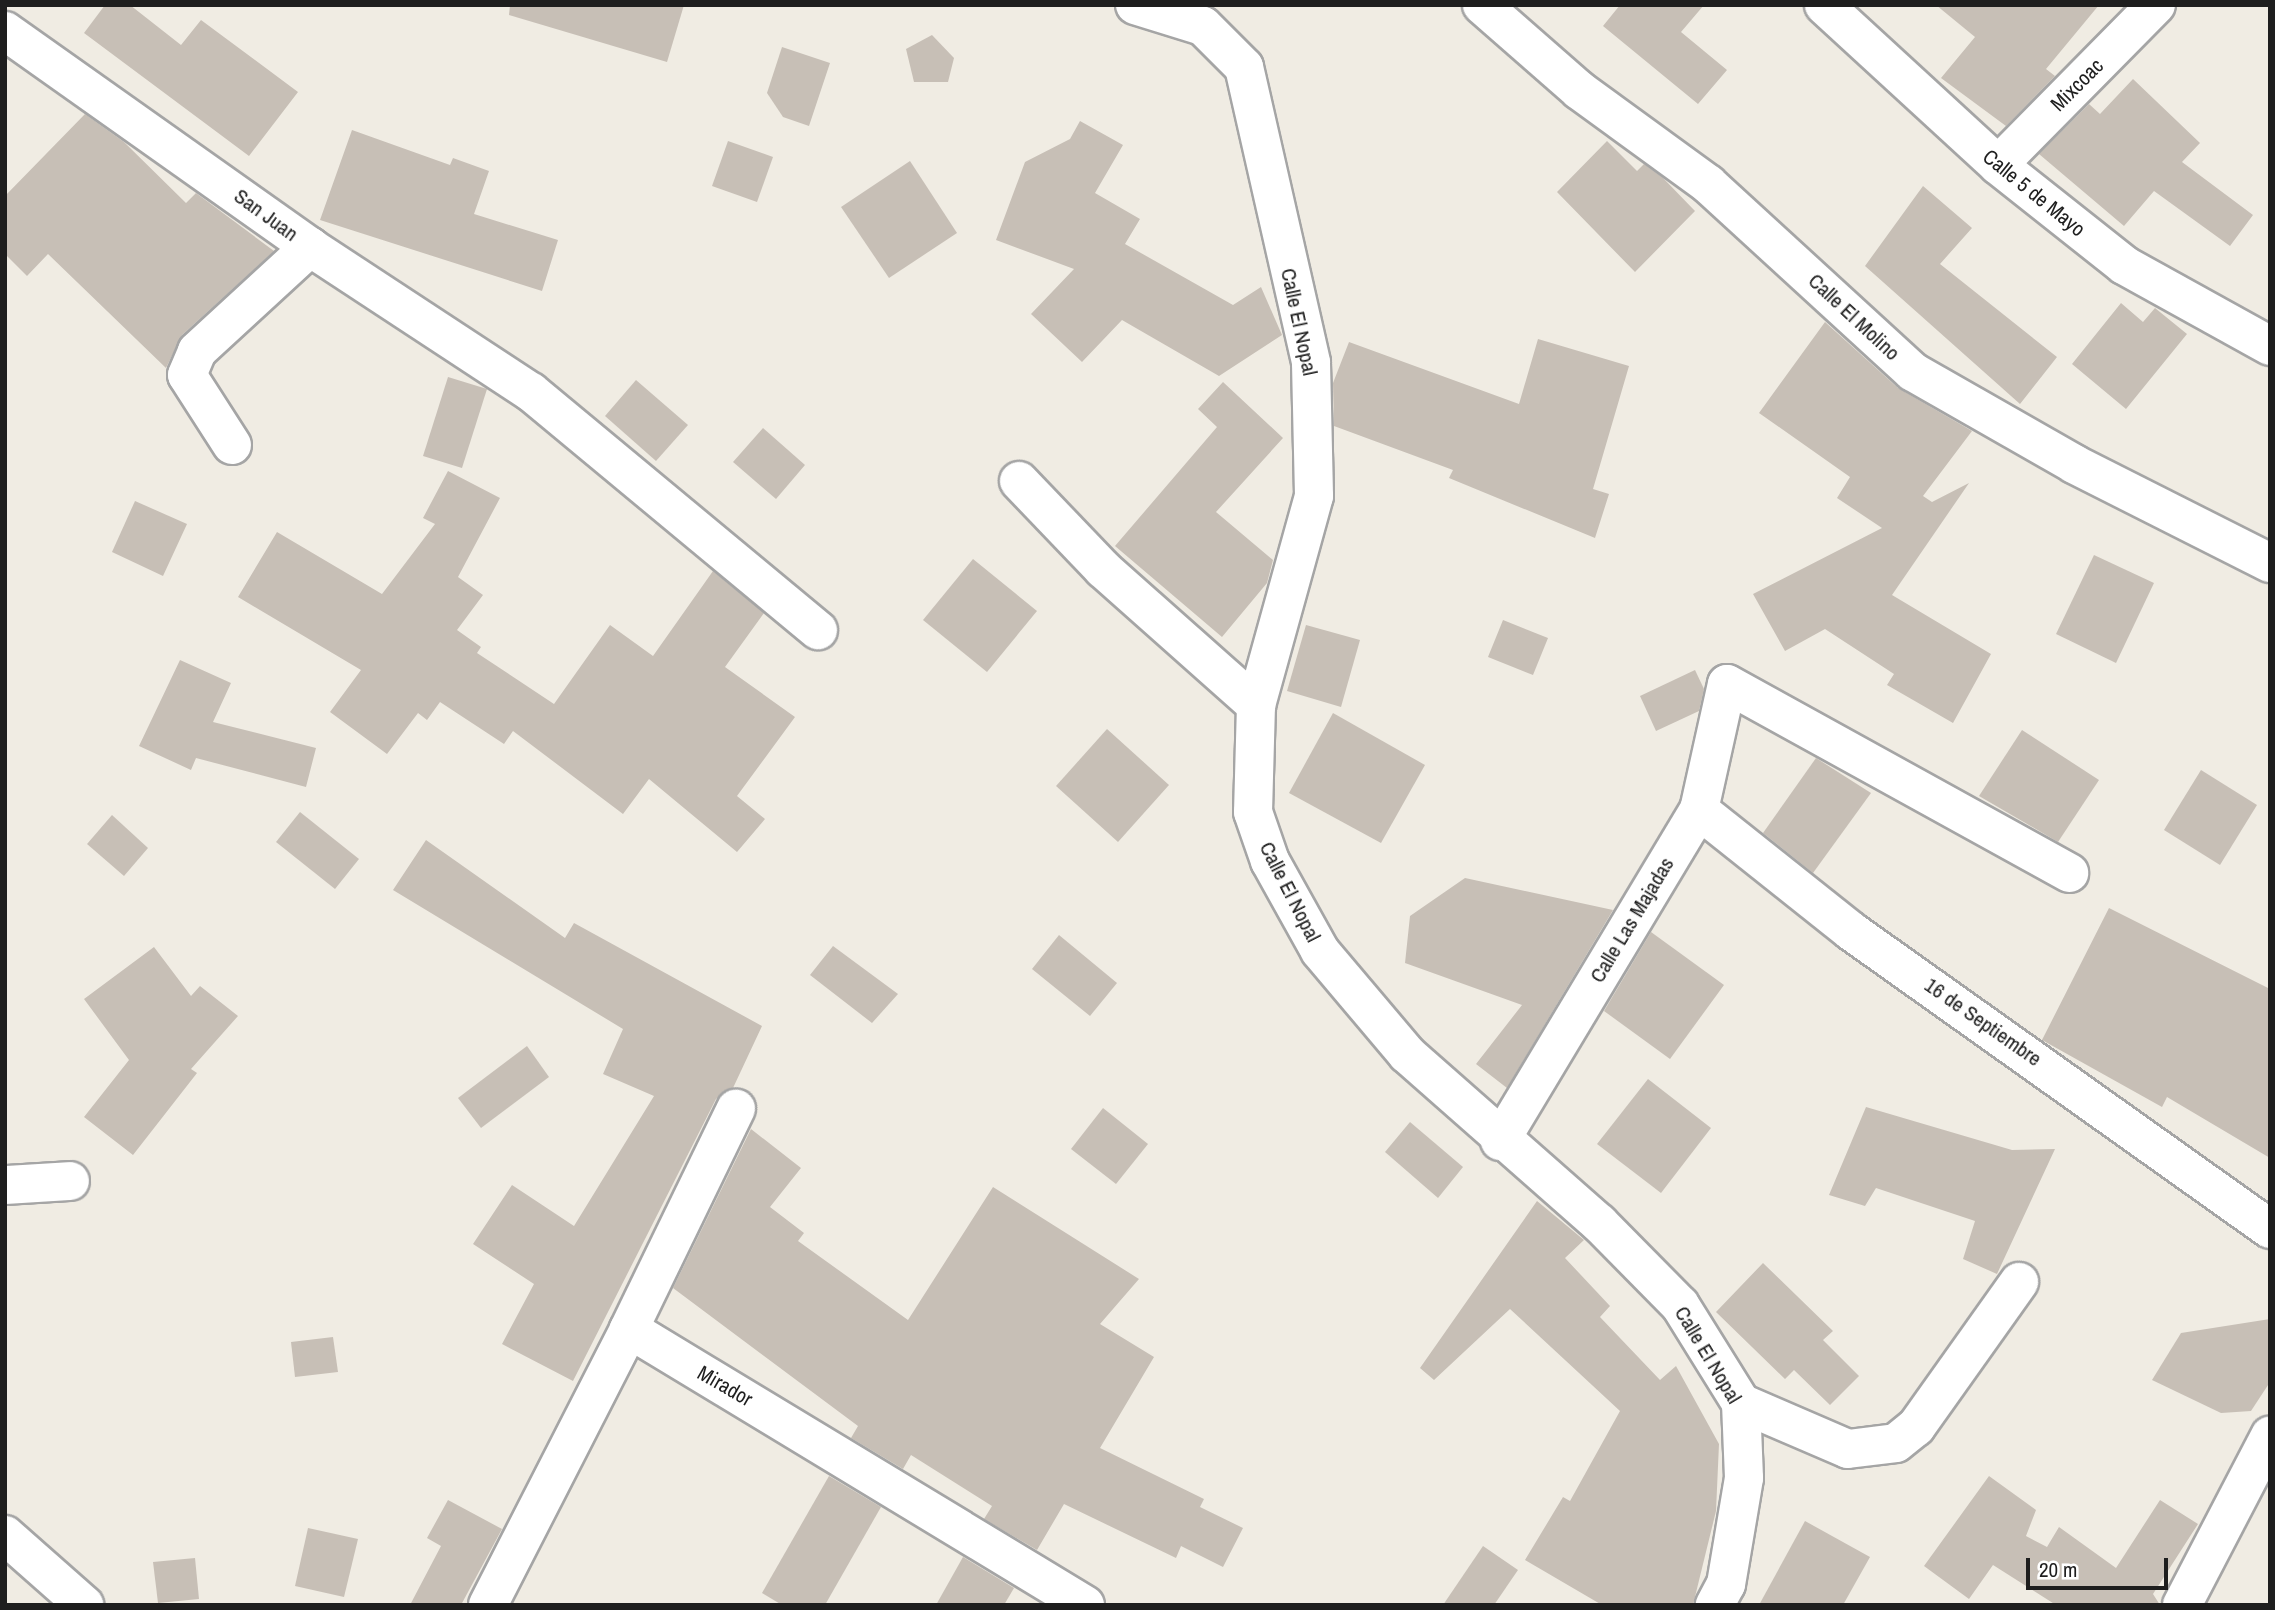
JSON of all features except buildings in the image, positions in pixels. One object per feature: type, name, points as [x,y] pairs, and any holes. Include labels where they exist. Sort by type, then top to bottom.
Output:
[{"type":"street","name":"Calle El Nopal","points":[[1135,5],[1203,26],[1244,66],[1311,363],[1314,496],[1256,705],[1253,812],[1270,861],[1320,951],[1407,1054],[1500,1141],[1599,1223],[1680,1305],[1741,1403],[1744,1478],[1726,1584],[1715,1605]]},
{"type":"street","name":"Calle El Molino","points":[[1482,5],[1579,90],[1708,184],[1913,372],[2074,464],[2270,563]]},
{"type":"street","name":"Calle 5 de Mayo","points":[[1824,5],[1998,165],[2124,265],[2270,346]]},
{"type":"street","name":"Mixcoac","points":[[1998,165],[2156,5]]},
{"type":"street","name":"San Juan","points":[[5,31],[310,247],[531,392],[818,629]]},
{"type":"street","points":[[232,445],[187,375],[197,351],[310,247]]},
{"type":"street","points":[[1019,481],[1103,569],[1256,705]]},
{"type":"street","name":"Calle Las Majadas","points":[[1500,1141],[1699,810],[1727,684],[2068,873]]},
{"type":"street","name":"16 de Septiembre","points":[[1699,810],[1851,931],[1966,1007],[2266,1219]]},
{"type":"street","points":[[488,1605],[629,1329],[736,1109]]},
{"type":"street","points":[[5,1185],[70,1181]]},
{"type":"street","points":[[1741,1403],[1849,1449],[1896,1443],[1916,1427],[2019,1282]]},
{"type":"street","name":"Mirador","points":[[629,1329],[1085,1605]]},
{"type":"street","points":[[2182,1605],[2270,1436]]},
{"type":"street","points":[[5,1535],[84,1605]]}]
